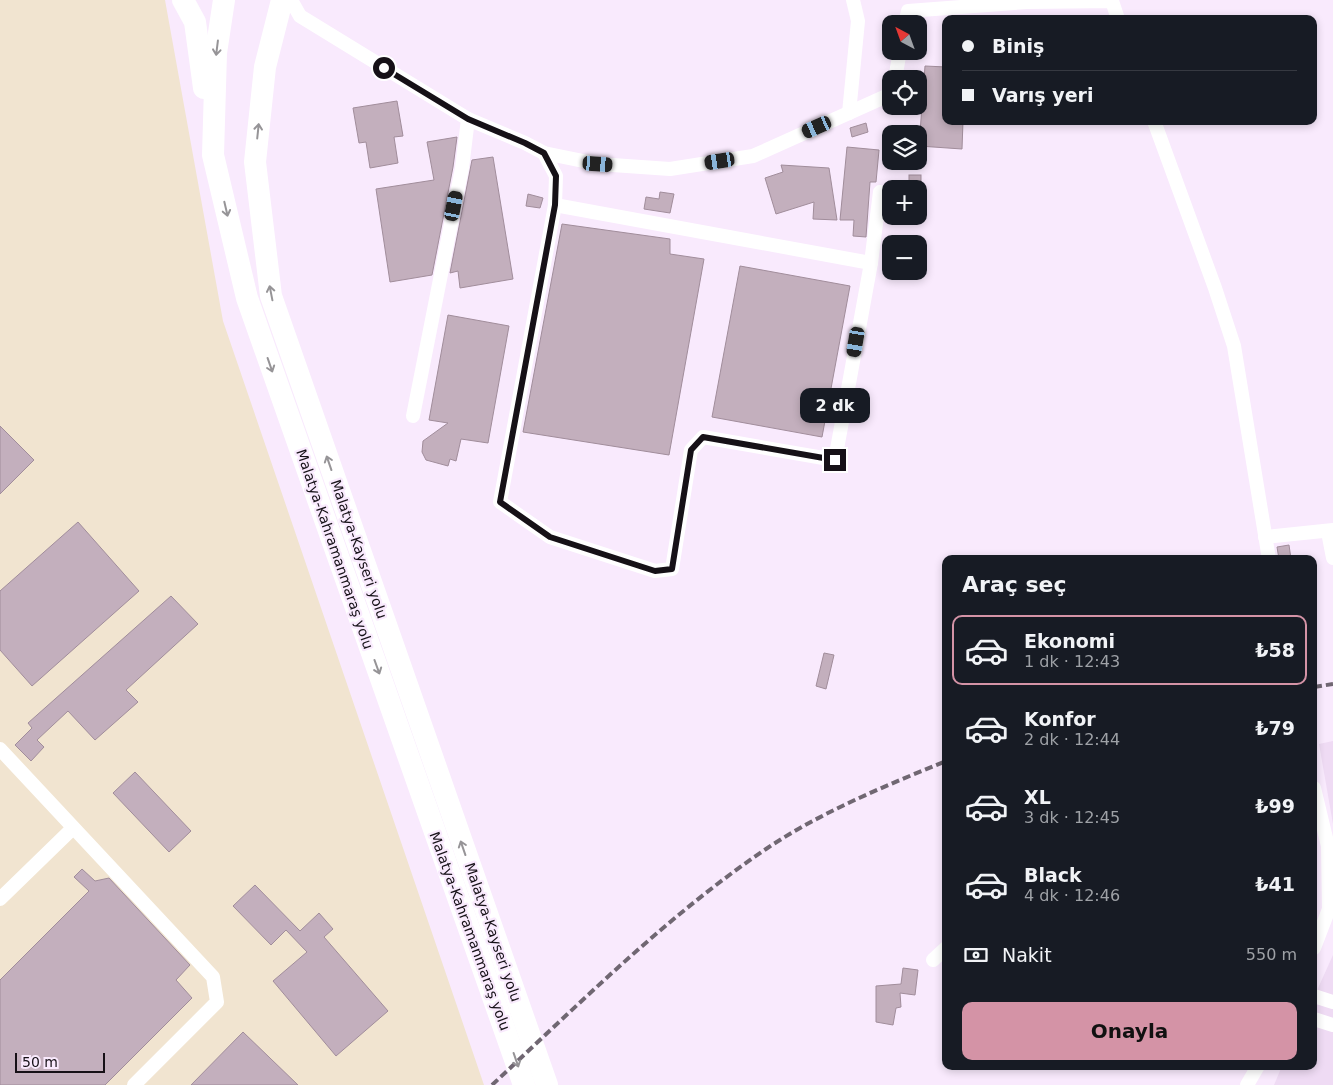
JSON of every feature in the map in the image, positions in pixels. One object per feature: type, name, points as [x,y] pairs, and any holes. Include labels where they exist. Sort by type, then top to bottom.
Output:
[{"type":"highway","points":[[183,0],[195,22],[213,156]]},
{"type":"highway","name":"Malatya-Kahramanmaraş yolu","points":[[224,0],[216,52],[213,156],[247,298],[516,1030],[524,1085]]},
{"type":"highway","name":"Malatya-Kayseri yolu","points":[[282,0],[266,67],[255,162],[271,296],[516,1030],[547,1085]]},
{"type":"street","points":[[290,0],[300,16],[468,119],[544,153],[598,164],[670,170],[753,156],[882,98]]},
{"type":"street","points":[[849,113],[858,21],[853,0]]},
{"type":"street","points":[[907,15],[908,11],[1027,2],[1112,1],[1117,15]]},
{"type":"street","points":[[413,416],[462,168],[468,119]]},
{"type":"street","points":[[1155,125],[1215,288],[1234,346],[1268,555]]},
{"type":"street","points":[[544,153],[556,176],[555,205],[500,502],[550,537],[655,571],[672,569],[691,450],[703,437],[835,460],[871,263],[880,192]]},
{"type":"street","points":[[555,205],[871,263]]},
{"type":"street","points":[[1266,537],[1330,531],[1333,558]]},
{"type":"street","points":[[0,749],[213,977],[217,1002],[134,1085]]},
{"type":"street","points":[[1317,800],[1328,846],[1329,909],[1317,940]]},
{"type":"street","points":[[0,899],[73,828]]},
{"type":"street","points":[[933,960],[942,952]]},
{"type":"street","points":[[1317,997],[1333,1002]]},
{"type":"street","points":[[1317,1020],[1333,1025]]},
{"type":"street","points":[[1247,1085],[1256,1070]]},
{"type":"shaded area","points":[[0,0],[165,0],[223,321],[484,1085],[0,1085]]},
{"type":"shaded area","points":[[1333,741],[1333,824],[1319,744]]},
{"type":"shaded area","points":[[1333,955],[1333,1085],[1274,1085],[1280,1070],[1317,1070],[1317,990]]},
{"type":"building","points":[[925,66],[942,67],[942,125],[963,125],[962,149],[927,147],[927,125],[921,125],[921,115],[927,115],[927,70],[925,70]]},
{"type":"building","points":[[397,101],[403,136],[394,137],[398,163],[370,168],[366,142],[359,143],[353,108]]},
{"type":"building","points":[[866,123],[868,132],[852,137],[850,128]]},
{"type":"building","points":[[457,137],[432,275],[390,282],[376,189],[434,180],[427,142]]},
{"type":"building","points":[[847,147],[879,150],[876,182],[870,182],[866,237],[853,236],[854,220],[840,220]]},
{"type":"building","points":[[493,157],[513,279],[460,288],[458,271],[450,273],[472,160]]},
{"type":"building","points":[[781,165],[829,168],[837,220],[813,219],[814,202],[776,214],[765,178],[783,172]]},
{"type":"building","points":[[909,175],[921,175],[921,180],[909,180]]},
{"type":"building","points":[[660,192],[674,194],[670,213],[644,209],[646,197],[659,199]]},
{"type":"building","points":[[528,194],[543,198],[540,208],[526,206]]},
{"type":"building","points":[[562,224],[670,239],[670,254],[704,259],[669,455],[523,432]]},
{"type":"building","points":[[740,266],[850,286],[822,437],[712,417]]},
{"type":"building","points":[[448,315],[509,326],[488,443],[461,439],[456,461],[450,459],[448,466],[426,460],[422,452],[423,441],[448,423],[429,420]]},
{"type":"building","points":[[0,426],[34,460],[0,494]]},
{"type":"building","points":[[78,522],[139,591],[32,686],[0,650],[0,591]]},
{"type":"building","points":[[1289,545],[1290,555],[1278,555],[1277,547]]},
{"type":"building","points":[[171,596],[198,624],[126,690],[138,702],[95,740],[68,711],[37,740],[44,747],[31,761],[15,745],[32,728],[28,723]]},
{"type":"building","points":[[824,653],[834,655],[826,689],[816,686]]},
{"type":"building","points":[[135,772],[191,831],[169,852],[113,793]]},
{"type":"building","points":[[82,869],[95,881],[109,878],[190,965],[176,980],[192,998],[105,1085],[0,1085],[0,980],[89,891],[74,877]]},
{"type":"building","points":[[255,885],[300,931],[319,913],[333,929],[324,937],[388,1011],[336,1056],[273,981],[307,952],[286,930],[271,945],[233,906]]},
{"type":"building","points":[[903,968],[918,970],[915,995],[900,993],[901,1007],[896,1008],[893,1025],[876,1022],[876,986],[901,984]]},
{"type":"building","points":[[243,1032],[298,1085],[191,1085]]},
{"type":"railway","points":[[1317,687],[1333,684]]},
{"type":"railway","points":[[492,1085],[659,931],[694,902],[766,849],[831,811],[942,763]]},
{"type":"route","points":[[384,68],[468,119],[544,153],[556,176],[555,205],[500,502],[550,537],[655,571],[672,569],[691,450],[703,437],[835,460]]}]
